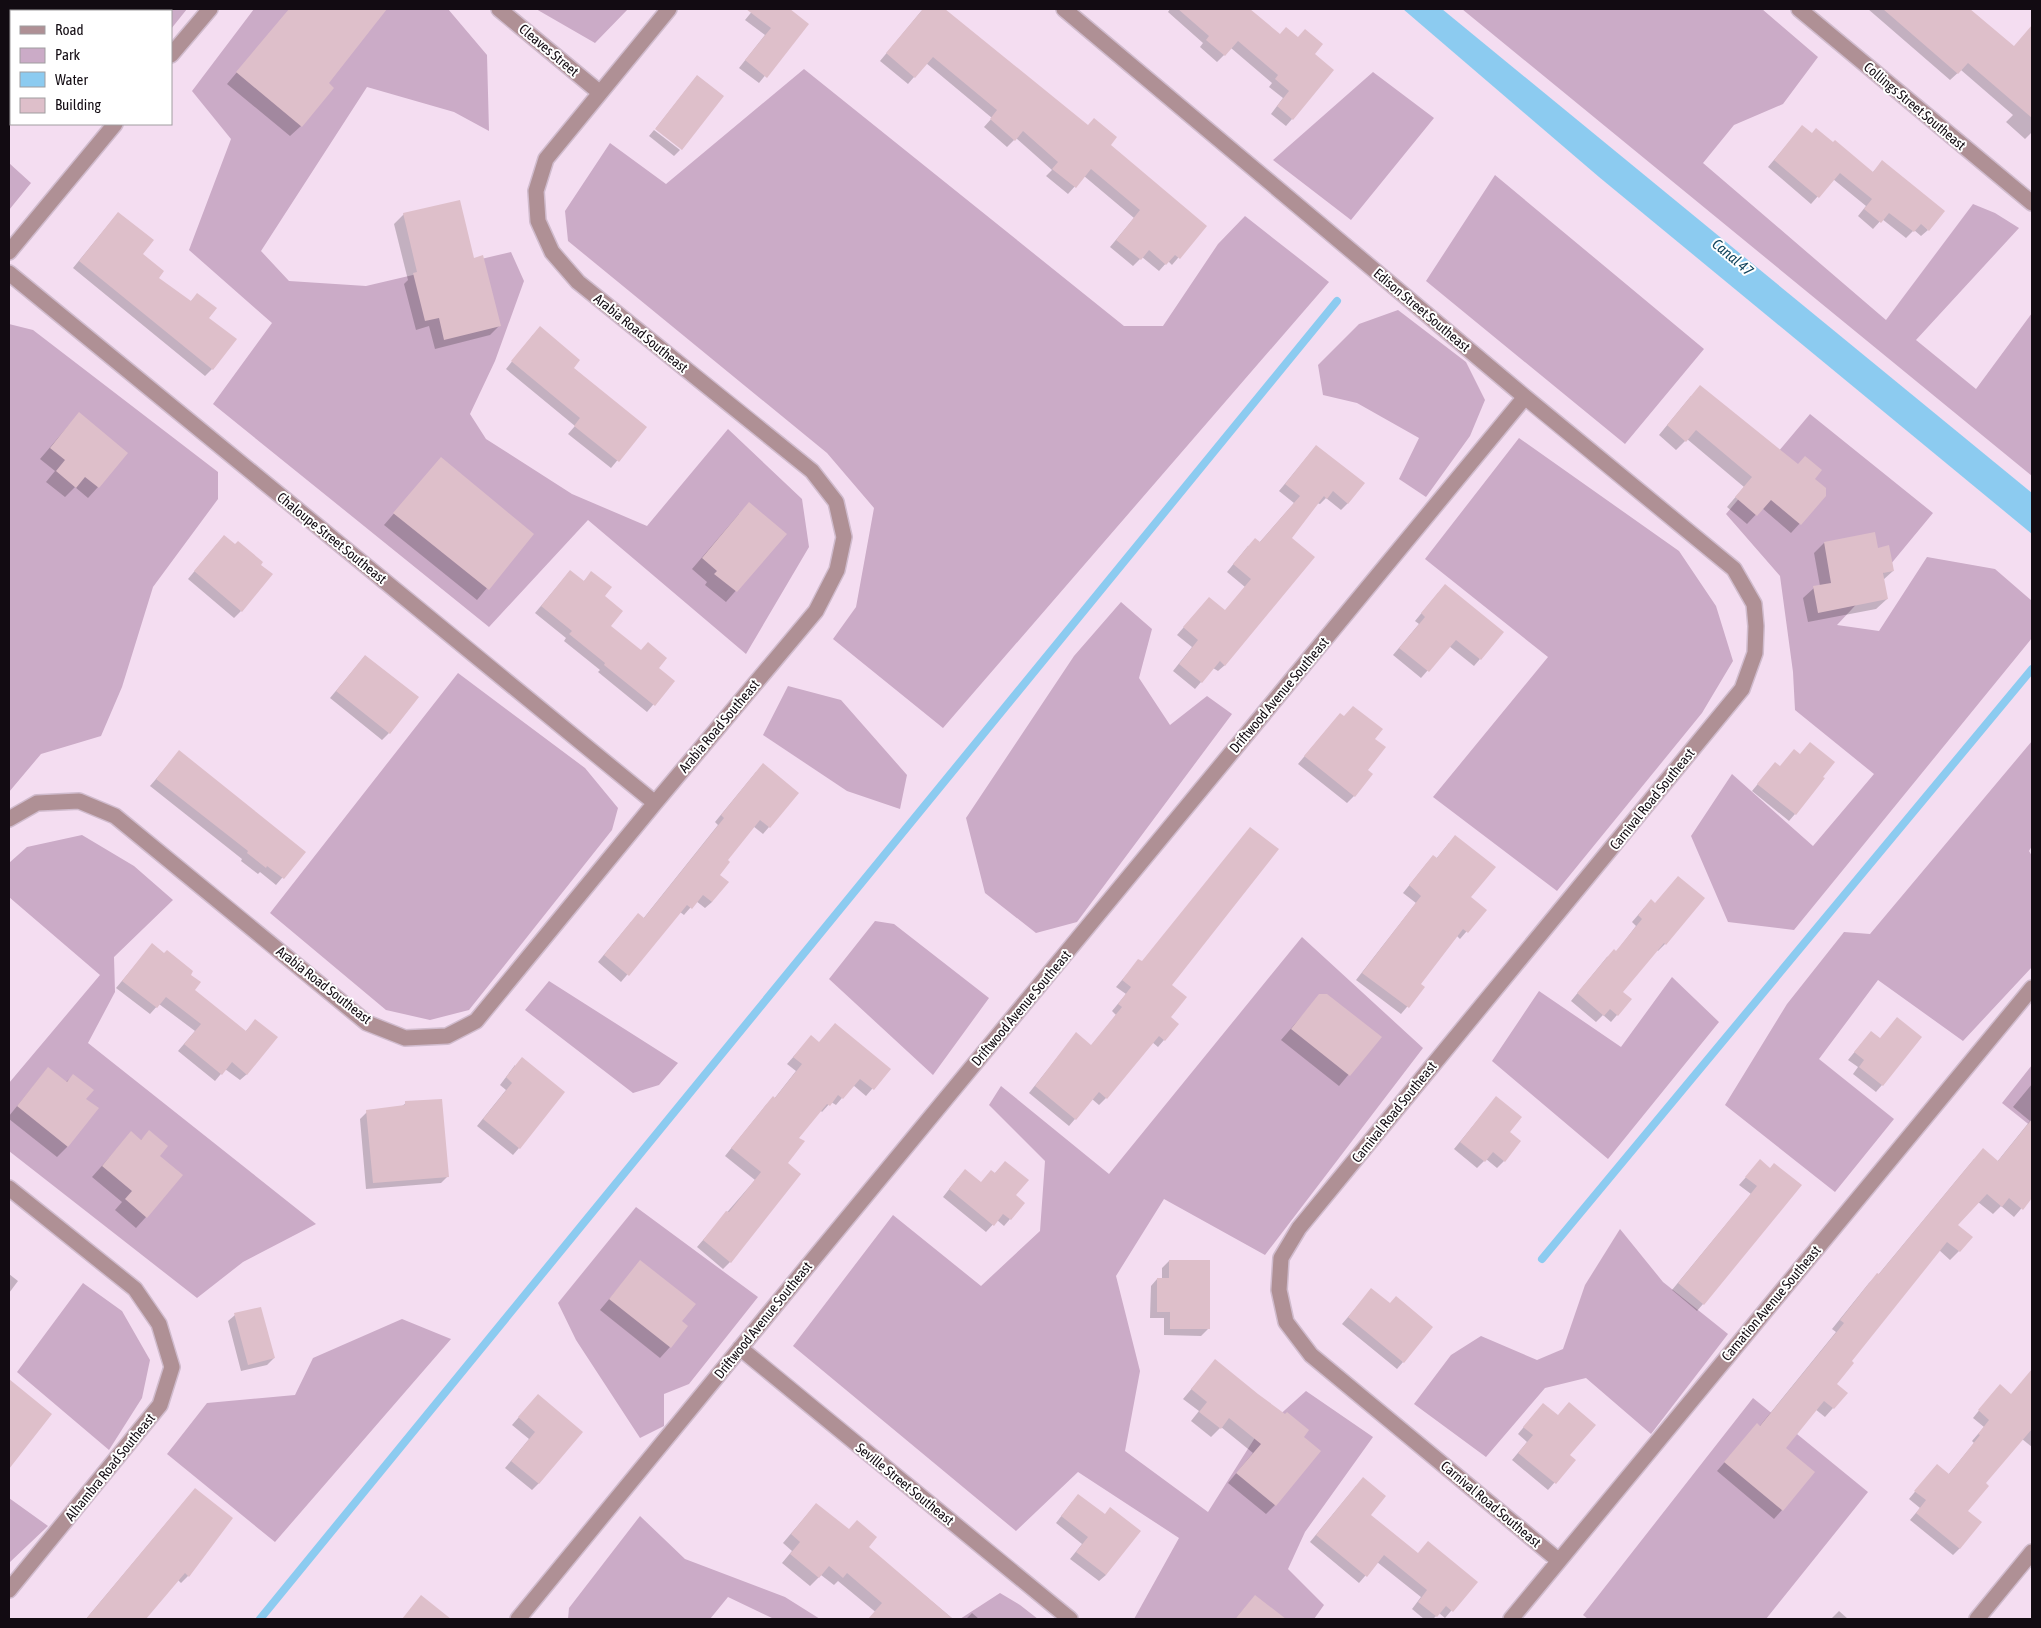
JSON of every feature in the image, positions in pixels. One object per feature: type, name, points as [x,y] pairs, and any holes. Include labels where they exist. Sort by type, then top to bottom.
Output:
[{"type":"street","points":[[172,54],[210,9]]},
{"type":"street","name":"Cleaves Street","points":[[499,9],[600,92]]},
{"type":"street","name":"Arabia Road Southeast","points":[[9,819],[37,803],[79,801],[115,816],[367,1023],[405,1038],[447,1036],[476,1021],[654,803],[816,612],[837,570],[844,537],[836,502],[812,471],[578,282],[552,252],[538,221],[536,191],[546,159],[669,9]]},
{"type":"street","name":"Edison Street Southeast","points":[[1064,9],[1525,397],[1734,570],[1754,604],[1756,626]]},
{"type":"street","name":"Collings Street Southeast","points":[[1798,9],[2032,203]]},
{"type":"street","points":[[9,252],[114,125]]},
{"type":"street","name":"Chaloupe Street Southeast","points":[[9,273],[654,803]]},
{"type":"street","name":"Driftwood Avenue Southeast","points":[[522,1618],[740,1348],[1525,397]]},
{"type":"street","name":"Carnival Road Southeast","points":[[1558,1560],[1311,1355],[1286,1322],[1279,1290],[1281,1258],[1299,1228],[1742,689],[1755,653],[1756,626]]},
{"type":"street","name":"Carnation Avenue Southeast","points":[[1511,1619],[2032,988]]},
{"type":"street","name":"Alhambra Road Southeast","points":[[9,1188],[135,1289],[159,1324],[172,1367],[160,1405],[9,1590]]},
{"type":"street","name":"Seville Street Southeast","points":[[740,1348],[1070,1619]]},
{"type":"street","points":[[1977,1619],[2032,1552]]},
{"type":"green space","points":[[94,9],[187,9],[172,28],[172,10]]},
{"type":"green space","points":[[254,9],[448,9],[487,55],[489,131],[454,112],[367,87],[261,251],[289,281],[366,286],[511,252],[524,281],[495,361],[470,414],[486,439],[572,494],[647,526],[728,429],[802,499],[809,547],[746,654],[588,520],[489,627],[213,404],[272,323],[189,250],[231,139],[192,91]]},
{"type":"green space","points":[[536,9],[628,9],[595,43]]},
{"type":"green space","points":[[1462,9],[1762,9],[1818,57],[1783,104],[1734,125],[1703,163],[1886,320],[1973,204],[1995,213],[2019,228],[1916,340],[1976,389],[2032,313],[2032,476]]},
{"type":"green space","points":[[804,69],[1124,326],[1163,326],[1218,244],[1245,216],[1329,282],[943,728],[833,639],[856,607],[874,508],[827,453],[568,241],[565,211],[610,143],[666,184]]},
{"type":"green space","points":[[1373,72],[1434,118],[1351,220],[1273,160]]},
{"type":"green space","points":[[9,163],[31,183],[9,210]]},
{"type":"green space","points":[[1495,175],[1704,349],[1625,444],[1426,281]]},
{"type":"green space","points":[[1398,310],[1466,362],[1485,400],[1470,436],[1426,497],[1399,479],[1419,438],[1357,403],[1323,395],[1318,365],[1359,324]]},
{"type":"green space","points":[[9,324],[33,330],[218,472],[218,499],[153,587],[122,687],[101,736],[41,754],[9,792]]},
{"type":"green space","points":[[1810,414],[1933,513],[1866,594],[1837,625],[1879,631],[1927,557],[1995,569],[2032,601],[2032,638],[1794,930],[1728,922],[1691,836],[1732,774],[1813,846],[1874,774],[1795,710],[1793,672],[1780,576],[1726,514]]},
{"type":"green space","points":[[1519,438],[1679,551],[1716,606],[1733,661],[1702,713],[1557,891],[1433,797],[1548,657],[1425,559]]},
{"type":"green space","points":[[1121,602],[1152,629],[1139,678],[1170,725],[1207,696],[1232,714],[1077,922],[1036,933],[985,893],[966,818],[1074,656]]},
{"type":"green space","points":[[458,673],[585,768],[618,808],[612,830],[469,1010],[430,1020],[386,1010],[270,913]]},
{"type":"green space","points":[[788,686],[841,700],[907,775],[900,809],[847,791],[763,735]]},
{"type":"green space","points":[[2032,741],[2032,846],[2029,851],[2032,856],[2032,967],[1963,1041],[1878,980],[1819,1059],[1894,1119],[1835,1192],[1725,1105],[1787,1004],[1844,932],[1870,934]]},
{"type":"green space","points":[[82,835],[134,866],[173,900],[114,957],[115,992],[88,1043],[316,1224],[243,1262],[197,1298],[9,1151],[9,1083],[100,975],[9,897],[9,863],[27,847]]},
{"type":"green space","points":[[875,921],[894,924],[989,998],[933,1075],[829,979]]},
{"type":"green space","points":[[1302,937],[1423,1048],[1265,1255],[1164,1199],[1116,1276],[1140,1371],[1125,1451],[1208,1512],[1256,1436],[1306,1391],[1373,1437],[1305,1532],[1288,1569],[1324,1605],[1314,1619],[1134,1619],[1179,1538],[1078,1472],[1016,1531],[793,1346],[893,1215],[981,1286],[1040,1231],[1045,1161],[989,1105],[1001,1086],[1109,1174]]},
{"type":"green space","points":[[1672,977],[1719,1022],[1608,1159],[1492,1061],[1539,991],[1621,1047]]},
{"type":"green space","points":[[549,981],[678,1063],[659,1085],[633,1093],[525,1010]]},
{"type":"green space","points":[[2032,1065],[2032,1127],[2002,1103]]},
{"type":"green space","points":[[636,1207],[758,1297],[689,1384],[664,1394],[664,1426],[640,1438],[576,1340],[558,1303]]},
{"type":"green space","points":[[1620,1229],[1663,1282],[1728,1334],[1651,1434],[1586,1378],[1545,1388],[1486,1457],[1414,1404],[1451,1355],[1481,1336],[1537,1360],[1563,1349],[1585,1285]]},
{"type":"green space","points":[[83,1283],[122,1311],[150,1360],[142,1398],[109,1450],[17,1372]]},
{"type":"green space","points":[[402,1319],[451,1339],[275,1542],[167,1454],[207,1403],[295,1395],[313,1358]]},
{"type":"green space","points":[[1753,1398],[1868,1492],[1766,1619],[1588,1619],[1583,1615]]},
{"type":"green space","points":[[9,1498],[48,1526],[9,1563]]},
{"type":"green space","points":[[640,1516],[685,1559],[785,1597],[820,1619],[774,1619],[728,1597],[710,1619],[568,1619],[569,1608]]},
{"type":"green space","points":[[1000,1593],[1038,1619],[960,1619]]},
{"type":"water","name":"Canal 47","points":[[1403,9],[1442,9],[2032,493],[2032,534],[1599,177]]},
{"type":"building","points":[[289,9],[387,9],[329,83],[334,88],[302,127],[236,72]]},
{"type":"building","points":[[746,9],[790,9],[809,24],[767,78],[745,60],[771,28]]},
{"type":"building","points":[[923,9],[945,9],[1088,125],[1094,118],[1117,137],[1111,145],[1207,226],[1180,259],[1175,255],[1166,265],[1149,250],[1141,260],[1116,240],[1140,210],[1091,169],[1076,188],[1052,169],[1058,162],[1023,131],[1015,141],[990,119],[997,110],[933,57],[915,78],[886,53]]},
{"type":"building","points":[[1178,9],[1250,9],[1280,34],[1286,27],[1298,37],[1305,29],[1323,44],[1315,54],[1334,70],[1293,120],[1277,106],[1289,91],[1275,79],[1278,75],[1238,41],[1225,56],[1206,40],[1209,36]]},
{"type":"building","points":[[1883,9],[1970,9],[2014,46],[2032,25],[2032,118],[1968,63],[1958,74]]},
{"type":"building","points":[[697,75],[724,96],[682,150],[655,129]]},
{"type":"building","points":[[1802,125],[1812,133],[1816,128],[1833,142],[1835,140],[1873,172],[1882,160],[1945,211],[1929,231],[1921,224],[1914,232],[1889,213],[1881,223],[1864,209],[1872,199],[1840,173],[1819,198],[1774,160]]},
{"type":"building","points":[[460,200],[474,258],[483,255],[501,326],[444,340],[439,318],[425,321],[413,273],[417,272],[403,213]]},
{"type":"building","points":[[118,212],[154,240],[143,254],[164,271],[159,278],[191,301],[197,293],[217,308],[209,318],[237,339],[213,370],[79,261]]},
{"type":"building","points":[[540,326],[580,360],[574,368],[647,427],[619,462],[574,426],[580,418],[511,361]]},
{"type":"building","points":[[1700,385],[1798,464],[1805,456],[1822,470],[1815,479],[1826,488],[1826,496],[1801,525],[1771,500],[1757,516],[1735,497],[1752,477],[1696,430],[1686,442],[1667,425]]},
{"type":"building","points":[[79,412],[128,453],[99,488],[85,477],[76,488],[56,471],[65,460],[50,448]]},
{"type":"building","points":[[1316,445],[1365,483],[1348,504],[1333,491],[1327,499],[1324,496],[1292,538],[1315,557],[1225,666],[1220,661],[1202,683],[1179,664],[1198,640],[1183,627],[1209,597],[1225,610],[1251,579],[1233,564],[1255,538],[1260,542],[1300,496],[1285,484]]},
{"type":"building","points":[[441,457],[534,534],[489,590],[393,513]]},
{"type":"building","points":[[749,502],[787,534],[737,592],[714,574],[717,571],[702,558]]},
{"type":"building","points":[[1875,532],[1878,548],[1889,545],[1894,571],[1883,573],[1888,599],[1818,613],[1813,586],[1831,583],[1824,542]]},
{"type":"building","points":[[224,535],[235,544],[238,541],[263,562],[261,565],[273,574],[242,612],[194,571]]},
{"type":"building","points":[[570,570],[584,581],[591,571],[612,587],[605,596],[623,611],[611,626],[641,650],[648,642],[667,658],[659,668],[675,681],[655,706],[604,665],[605,663],[569,634],[572,631],[541,606]]},
{"type":"building","points":[[1445,584],[1504,632],[1481,660],[1456,640],[1429,672],[1399,648],[1425,617],[1421,613]]},
{"type":"building","points":[[365,655],[419,697],[390,734],[336,691]]},
{"type":"building","points":[[1353,706],[1383,729],[1375,739],[1386,747],[1368,770],[1373,774],[1355,797],[1304,756],[1340,713],[1344,716]]},
{"type":"building","points":[[1810,742],[1835,762],[1796,815],[1757,784],[1775,762],[1780,766],[1794,749],[1800,754]]},
{"type":"building","points":[[179,750],[306,852],[284,879],[267,866],[266,868],[247,853],[248,851],[156,779]]},
{"type":"building","points":[[763,763],[799,793],[770,828],[760,820],[728,860],[730,862],[720,875],[729,882],[712,902],[703,895],[692,909],[687,905],[629,976],[604,955],[638,913],[644,918],[724,818],[721,815]]},
{"type":"building","points":[[1250,827],[1279,849],[1172,985],[1187,997],[1171,1017],[1179,1024],[1165,1041],[1159,1036],[1107,1099],[1099,1092],[1076,1120],[1035,1086],[1076,1032],[1091,1045],[1122,1007],[1118,1004],[1131,987],[1122,980],[1138,959],[1142,961]]},
{"type":"building","points":[[1455,835],[1496,867],[1471,897],[1487,910],[1468,933],[1463,929],[1421,984],[1425,987],[1409,1008],[1362,973],[1421,896],[1409,885],[1433,855],[1437,858]]},
{"type":"building","points":[[1678,876],[1705,898],[1666,945],[1664,943],[1623,992],[1632,999],[1618,1016],[1610,1009],[1604,1016],[1577,993],[1614,949],[1616,951],[1642,919],[1638,915],[1651,899],[1655,903]]},
{"type":"building","points":[[152,943],[164,953],[167,950],[193,971],[191,975],[201,982],[195,990],[246,1031],[255,1019],[278,1037],[247,1075],[232,1062],[222,1075],[184,1044],[201,1024],[166,997],[157,1008],[122,981]]},
{"type":"building","points":[[1319,994],[1327,994],[1382,1037],[1350,1076],[1291,1029]]},
{"type":"building","points":[[1897,1017],[1922,1037],[1883,1086],[1859,1067],[1864,1060],[1854,1052],[1871,1031],[1880,1038]]},
{"type":"building","points":[[835,1023],[891,1069],[874,1090],[860,1079],[843,1099],[838,1095],[830,1106],[827,1104],[799,1138],[805,1141],[788,1163],[801,1174],[731,1263],[703,1240],[726,1211],[729,1212],[761,1172],[731,1148],[802,1064],[793,1057],[811,1035],[819,1042]]},
{"type":"building","points":[[522,1057],[565,1092],[520,1149],[483,1119],[512,1083],[506,1077]]},
{"type":"building","points":[[48,1067],[67,1082],[73,1074],[94,1090],[86,1099],[99,1108],[68,1147],[17,1106]]},
{"type":"building","points":[[1496,1096],[1522,1117],[1510,1132],[1521,1141],[1505,1162],[1493,1152],[1485,1162],[1460,1142]]},
{"type":"building","points":[[442,1099],[449,1177],[373,1183],[366,1110],[405,1105],[405,1101]]},
{"type":"building","points":[[2032,1119],[2032,1198],[2023,1210],[2009,1198],[2002,1207],[1987,1194],[1958,1225],[1973,1237],[1960,1252],[1947,1242],[1852,1361],[1854,1363],[1837,1384],[1848,1393],[1834,1409],[1824,1401],[1786,1448],[1815,1472],[1783,1511],[1724,1462],[1757,1423],[1760,1426],[1844,1323],[1840,1320],[1877,1273],[1879,1274],[1983,1148],[1998,1161]]},
{"type":"building","points":[[149,1130],[168,1146],[160,1156],[183,1175],[147,1218],[125,1199],[132,1191],[102,1166],[131,1131],[141,1140]]},
{"type":"building","points":[[1760,1159],[1770,1168],[1774,1163],[1802,1185],[1704,1305],[1678,1283],[1757,1186],[1745,1177]]},
{"type":"building","points":[[1005,1161],[1029,1180],[1016,1195],[1025,1203],[1011,1220],[1003,1214],[994,1226],[949,1189],[965,1169],[981,1182],[991,1170],[995,1173]]},
{"type":"building","points":[[640,1260],[696,1304],[682,1321],[688,1326],[671,1348],[609,1299]]},
{"type":"building","points":[[1169,1260],[1210,1260],[1210,1329],[1170,1329],[1170,1312],[1157,1312],[1157,1278],[1169,1278]]},
{"type":"building","points":[[1371,1288],[1390,1303],[1396,1296],[1433,1327],[1404,1363],[1348,1317]]},
{"type":"building","points":[[261,1307],[275,1358],[248,1365],[234,1313]]},
{"type":"building","points":[[1215,1359],[1258,1394],[1285,1414],[1287,1412],[1309,1430],[1304,1437],[1321,1451],[1276,1506],[1236,1473],[1261,1444],[1229,1418],[1221,1429],[1199,1412],[1207,1402],[1191,1389]]},
{"type":"building","points":[[2032,1369],[2032,1429],[1986,1483],[1989,1486],[1968,1511],[1982,1522],[1960,1549],[1916,1513],[1926,1500],[1914,1491],[1937,1464],[1949,1474],[1980,1435],[1978,1434],[1989,1420],[1978,1410],[2000,1384],[2011,1394]]},
{"type":"building","points":[[9,1379],[52,1414],[9,1469]]},
{"type":"building","points":[[538,1394],[583,1432],[539,1484],[511,1461],[535,1432],[518,1417]]},
{"type":"building","points":[[1569,1402],[1596,1425],[1570,1455],[1576,1460],[1556,1484],[1518,1453],[1533,1435],[1523,1427],[1543,1403],[1558,1415]]},
{"type":"building","points":[[1363,1477],[1386,1496],[1371,1515],[1418,1553],[1428,1541],[1478,1582],[1453,1612],[1446,1606],[1437,1617],[1418,1602],[1427,1590],[1384,1555],[1367,1577],[1316,1535]]},
{"type":"building","points":[[195,1488],[233,1518],[189,1577],[185,1573],[146,1619],[86,1619]]},
{"type":"building","points":[[1078,1494],[1105,1514],[1110,1507],[1141,1531],[1106,1575],[1076,1552],[1088,1537],[1061,1516]]},
{"type":"building","points":[[816,1503],[849,1529],[857,1520],[877,1537],[869,1547],[953,1619],[868,1619],[882,1603],[847,1573],[843,1578],[829,1566],[819,1578],[790,1554],[800,1542],[791,1534]]},
{"type":"building","points":[[421,1595],[451,1619],[402,1619]]},
{"type":"building","points":[[1255,1595],[1286,1619],[1235,1619]]},
{"type":"waterway","points":[[260,1619],[1337,301]]},
{"type":"waterway","points":[[1542,1259],[2032,669]]}]
